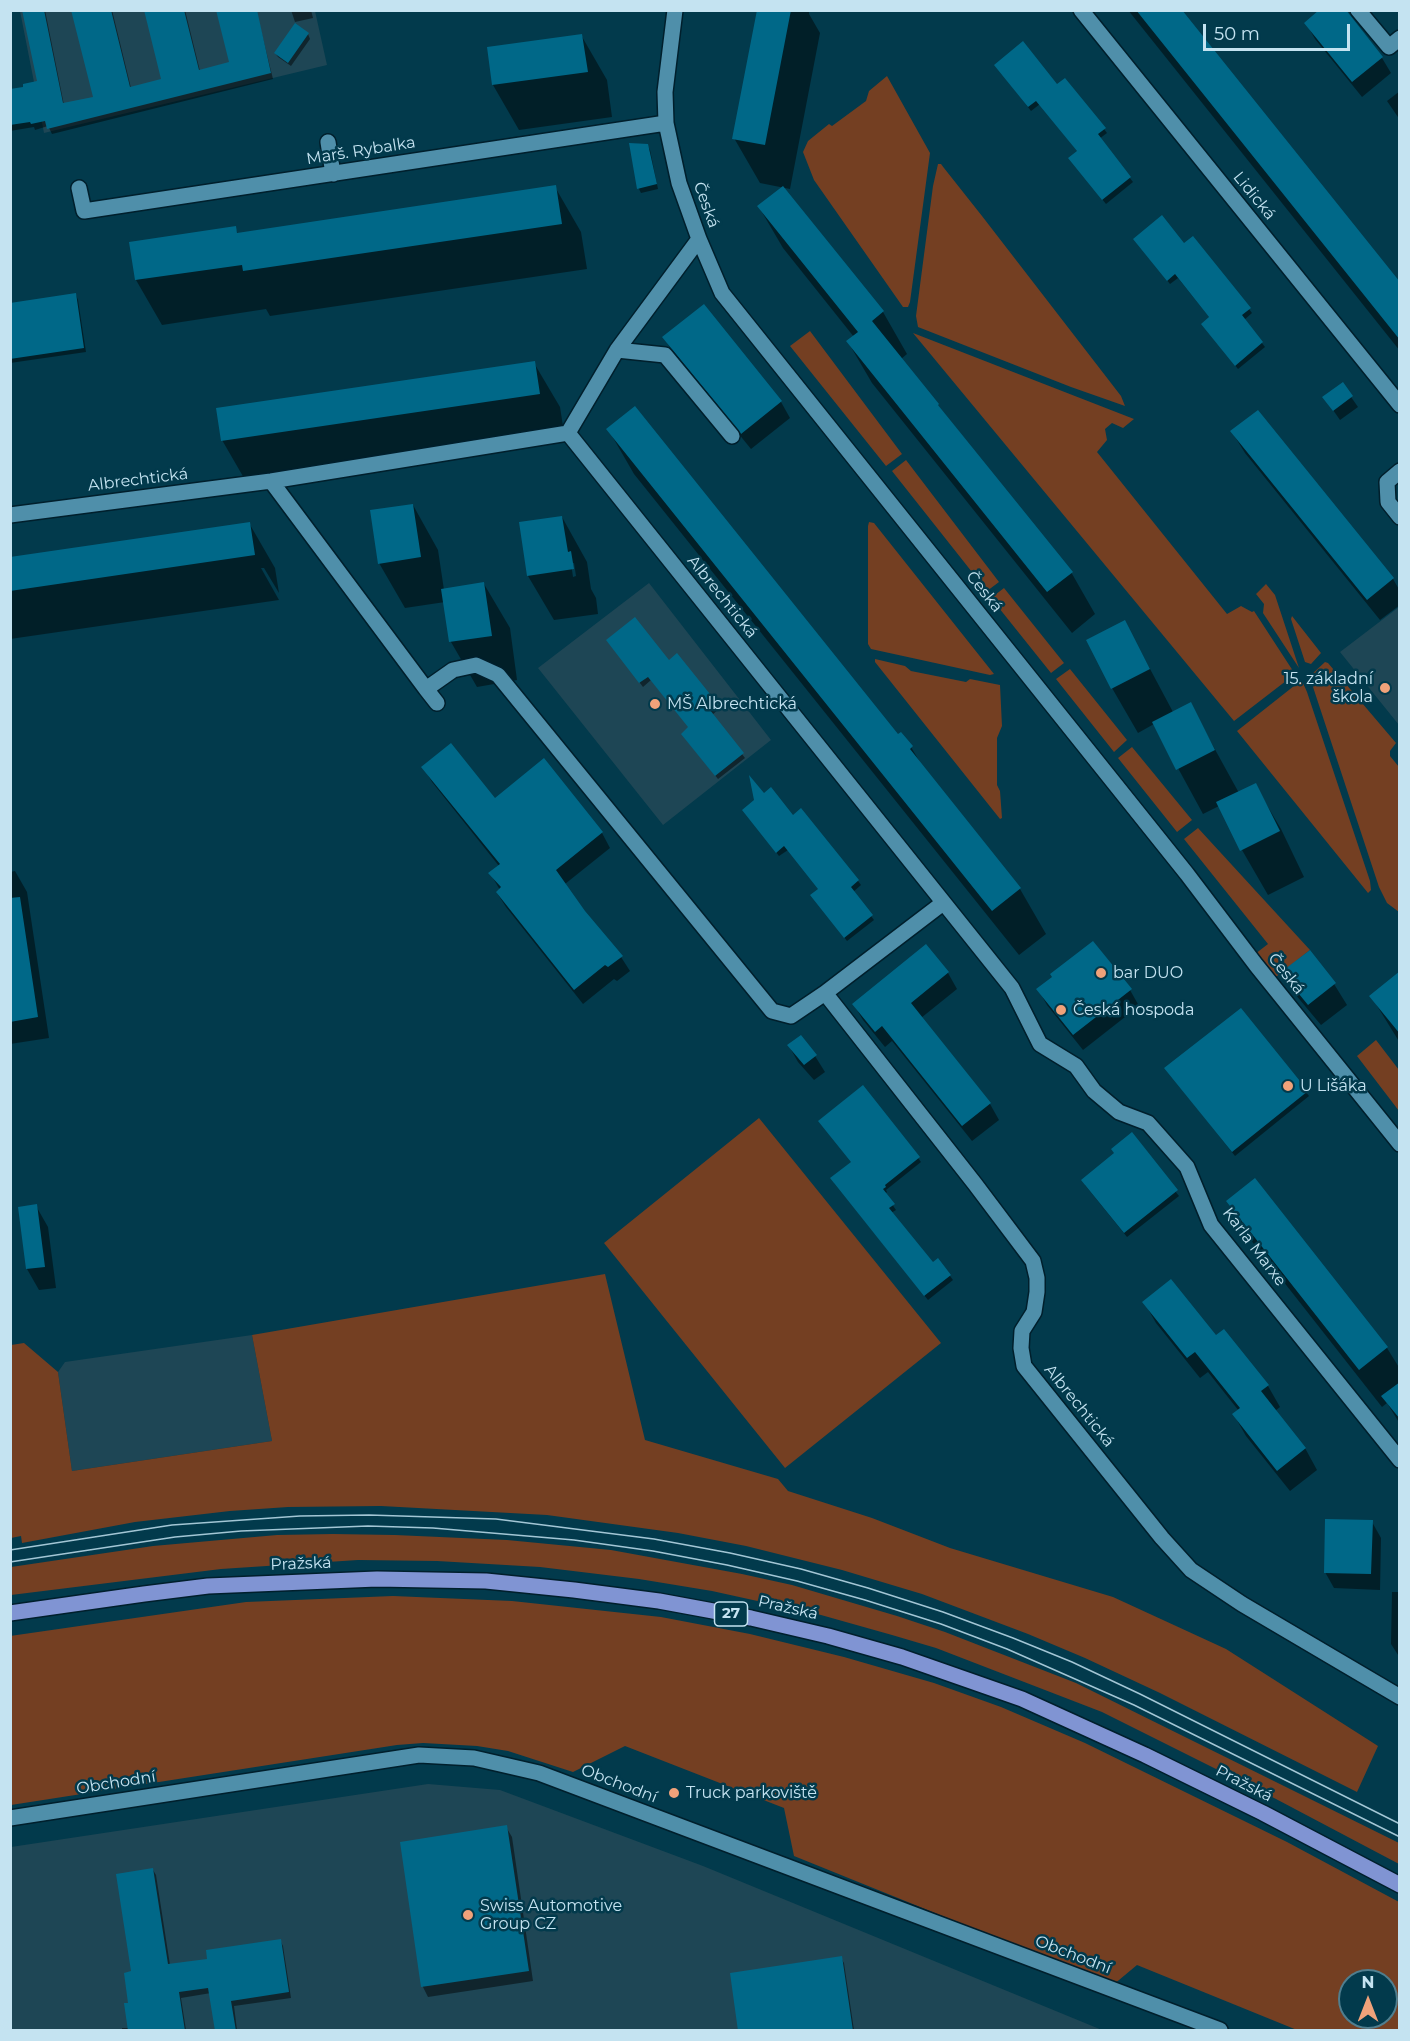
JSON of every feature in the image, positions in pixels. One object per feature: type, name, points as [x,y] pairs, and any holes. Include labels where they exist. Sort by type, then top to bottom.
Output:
[{"type":"main road","name":"Pražská","points":[[10,1613],[208,1586],[377,1579],[486,1581],[574,1590],[659,1601],[751,1618],[828,1636],[902,1657],[1022,1699],[1145,1755],[1263,1813],[1400,1885]]},
{"type":"street","name":"Česká","points":[[675,10],[665,92],[666,123],[679,183],[722,293],[1400,1144]]},
{"type":"street","name":"Lidická","points":[[1081,10],[1400,405]]},
{"type":"street","points":[[1358,10],[1389,47],[1400,38]]},
{"type":"street","name":"Marš. Rybalka","points":[[79,188],[84,211],[666,123]]},
{"type":"street","points":[[328,142],[333,174]]},
{"type":"street","points":[[568,433],[617,350],[699,239]]},
{"type":"street","points":[[617,350],[665,355],[732,436]]},
{"type":"street","name":"Albrechtická","points":[[10,515],[271,481],[568,433],[943,903]]},
{"type":"street","points":[[1400,471],[1387,482],[1388,502],[1400,517]]},
{"type":"street","points":[[271,481],[437,703]]},
{"type":"street","points":[[426,689],[453,670],[476,665],[498,675],[772,1011],[791,1016],[825,993],[943,903]]},
{"type":"street","name":"Karla Marxe","points":[[943,903],[1012,988],[1040,1044],[1076,1066],[1094,1091],[1119,1112],[1148,1123],[1187,1167],[1211,1225],[1400,1460]]},
{"type":"street","name":"Albrechtická","points":[[825,993],[1033,1261],[1038,1292],[1034,1312],[1022,1330],[1021,1348],[1024,1366],[1162,1538],[1199,1576],[1261,1616],[1400,1697]]},
{"type":"street","name":"Obchodní","points":[[10,1818],[419,1755],[474,1758],[539,1773],[1220,2031]]},
{"type":"shaded area","points":[[20,11],[315,11],[327,65],[44,133]]},
{"type":"shaded area","points":[[887,76],[930,153],[908,307],[903,307],[814,180],[803,152],[808,141],[829,124],[832,126],[866,101],[869,91]]},
{"type":"shaded area","points":[[938,164],[941,164],[982,216],[1121,396],[1125,406],[918,327],[916,316]]},
{"type":"shaded area","points":[[810,331],[902,454],[886,466],[790,346]]},
{"type":"shaded area","points":[[913,333],[1134,419],[1123,428],[1112,423],[1105,429],[1107,440],[1097,452],[1227,614],[1241,606],[1254,611],[1295,674],[1234,721]]},
{"type":"shaded area","points":[[906,460],[999,582],[987,591],[892,471]]},
{"type":"shaded area","points":[[869,522],[874,523],[994,674],[871,649],[868,644]]},
{"type":"shaded area","name":"MŠ Albrechtická","points":[[649,583],[771,740],[663,825],[538,668]]},
{"type":"shaded area","points":[[1266,584],[1275,595],[1299,668],[1263,613],[1264,604],[1256,594]]},
{"type":"shaded area","points":[[1004,588],[1064,663],[1051,673],[991,598]]},
{"type":"shaded area","name":"15. základní škola","points":[[1399,607],[1399,725],[1340,652]]},
{"type":"shaded area","points":[[1292,616],[1321,653],[1311,664],[1305,662]]},
{"type":"shaded area","points":[[875,659],[905,666],[911,671],[966,682],[970,679],[1000,685],[1002,726],[997,738],[997,785],[1000,791],[1002,818],[1000,819],[875,662]]},
{"type":"shaded area","points":[[1325,662],[1396,743],[1390,751],[1390,756],[1399,767],[1399,912],[1387,903],[1379,887],[1313,687],[1312,674]]},
{"type":"shaded area","points":[[1070,669],[1127,740],[1114,752],[1056,679]]},
{"type":"shaded area","points":[[1299,682],[1303,683],[1307,692],[1370,881],[1371,890],[1368,893],[1237,731]]},
{"type":"shaded area","points":[[1132,747],[1192,820],[1177,832],[1118,758]]},
{"type":"shaded area","points":[[1198,828],[1310,950],[1277,976],[1268,976],[1255,954],[1268,944],[1184,839]]},
{"type":"shaded area","points":[[1376,1040],[1399,1070],[1399,1111],[1357,1056]]},
{"type":"shaded area","points":[[759,1118],[941,1343],[785,1468],[604,1243]]},
{"type":"shaded area","points":[[605,1274],[645,1440],[778,1479],[788,1491],[872,1518],[950,1548],[1113,1597],[1226,1649],[1378,1746],[1357,1792],[1160,1693],[1028,1634],[922,1594],[842,1570],[746,1546],[678,1533],[547,1515],[381,1506],[288,1507],[230,1511],[135,1522],[22,1543],[21,1536],[11,1538],[11,1345],[24,1343],[58,1372],[72,1471],[272,1441],[252,1335]]},
{"type":"shaded area","points":[[252,1335],[272,1441],[72,1471],[58,1372],[65,1362]]},
{"type":"shaded area","points":[[333,1534],[507,1540],[611,1550],[792,1585],[897,1616],[945,1632],[1076,1683],[1399,1843],[1399,1864],[1276,1799],[1102,1712],[936,1648],[821,1615],[712,1591],[540,1567],[437,1561],[358,1560],[221,1569],[11,1595],[11,1567],[153,1546],[277,1535]]},
{"type":"shaded area","points":[[393,1596],[512,1601],[661,1617],[750,1634],[844,1657],[934,1683],[1001,1707],[1085,1743],[1287,1842],[1399,1902],[1399,2030],[1297,2030],[1137,1965],[1113,1985],[794,1856],[784,1808],[625,1746],[573,1772],[508,1751],[477,1746],[423,1743],[397,1745],[11,1805],[10,1636],[246,1602]]},
{"type":"shaded area","points":[[428,1784],[500,1790],[703,1866],[1102,2030],[11,2030],[11,1847]]},
{"type":"building","points":[[22,10],[44,10],[63,103],[93,97],[71,10],[111,10],[130,87],[161,79],[144,10],[184,10],[199,70],[229,62],[216,10],[257,10],[271,73],[47,129],[45,121],[10,125],[10,89],[37,81]]},
{"type":"building","points":[[757,10],[791,10],[765,145],[732,139]]},
{"type":"building","points":[[1136,10],[1182,10],[1400,282],[1400,340]]},
{"type":"building","points":[[1319,10],[1346,10],[1383,57],[1352,82],[1304,23]]},
{"type":"building","points":[[295,23],[309,33],[288,63],[274,53]]},
{"type":"building","points":[[582,34],[588,72],[492,85],[487,47]]},
{"type":"building","points":[[1023,41],[1057,84],[1065,78],[1106,128],[1098,134],[1131,177],[1102,200],[1068,158],[1077,151],[1036,101],[1028,107],[994,65]]},
{"type":"building","points":[[629,143],[648,144],[657,184],[637,189]]},
{"type":"building","points":[[556,185],[562,224],[243,271],[242,265],[135,280],[129,242],[236,226],[237,233]]},
{"type":"building","points":[[783,186],[884,311],[872,321],[1073,572],[1047,592],[846,341],[858,332],[757,206]]},
{"type":"building","points":[[1162,215],[1184,243],[1193,236],[1251,308],[1242,315],[1263,342],[1235,366],[1201,324],[1209,317],[1175,274],[1167,281],[1133,239]]},
{"type":"building","points":[[76,293],[84,348],[10,359],[10,303]]},
{"type":"building","points":[[704,304],[782,401],[741,434],[662,337]]},
{"type":"building","points":[[535,361],[540,394],[221,441],[216,408]]},
{"type":"building","points":[[1343,382],[1353,396],[1333,411],[1322,397]]},
{"type":"building","points":[[635,406],[898,734],[901,732],[913,746],[910,749],[1021,888],[992,911],[606,429]]},
{"type":"building","points":[[1258,410],[1394,578],[1367,600],[1230,431]]},
{"type":"building","points":[[413,504],[421,557],[378,564],[370,510]]},
{"type":"building","points":[[562,516],[568,552],[571,551],[574,569],[527,576],[519,522]]},
{"type":"building","points":[[250,522],[255,555],[10,591],[10,557]]},
{"type":"building","points":[[484,582],[492,636],[449,642],[441,589]]},
{"type":"building","points":[[635,617],[669,660],[677,653],[718,704],[710,710],[744,753],[715,776],[681,734],[688,727],[648,677],[639,683],[606,640]]},
{"type":"building","points":[[1125,620],[1150,669],[1111,689],[1086,640]]},
{"type":"building","points":[[1191,702],[1215,750],[1176,770],[1152,722]]},
{"type":"building","points":[[451,743],[495,798],[544,758],[603,832],[556,870],[585,911],[623,956],[608,967],[605,965],[574,990],[496,892],[501,887],[488,873],[500,864],[421,767]]},
{"type":"building","points":[[749,775],[764,793],[771,787],[793,815],[801,808],[859,880],[851,887],[873,915],[844,938],[810,895],[818,889],[784,846],[776,853],[742,810],[754,800]]},
{"type":"building","points":[[1256,783],[1280,831],[1240,851],[1216,802]]},
{"type":"building","points":[[20,897],[38,1017],[10,1022],[10,898]]},
{"type":"building","points":[[1093,941],[1132,989],[1073,1035],[1036,989],[1052,977],[1050,974]]},
{"type":"building","points":[[926,944],[949,972],[911,1003],[991,1103],[962,1126],[882,1026],[875,1032],[852,1004]]},
{"type":"building","points":[[1310,950],[1336,983],[1308,1005],[1281,972]]},
{"type":"building","points":[[1400,971],[1400,1034],[1369,996]]},
{"type":"building","points":[[1241,1008],[1308,1091],[1232,1152],[1164,1068]]},
{"type":"building","points":[[801,1035],[817,1055],[804,1065],[787,1045]]},
{"type":"building","points":[[863,1085],[920,1157],[883,1189],[895,1204],[889,1208],[933,1262],[938,1258],[951,1275],[924,1296],[830,1178],[851,1162],[818,1121]]},
{"type":"building","points":[[1132,1132],[1178,1190],[1124,1233],[1081,1180],[1114,1153],[1111,1149]]},
{"type":"building","points":[[1255,1178],[1388,1347],[1359,1370],[1226,1201]]},
{"type":"building","points":[[37,1204],[45,1267],[26,1269],[18,1207]]},
{"type":"building","points":[[1171,1279],[1216,1335],[1224,1329],[1269,1385],[1261,1391],[1306,1448],[1277,1471],[1232,1414],[1240,1408],[1195,1352],[1187,1358],[1142,1302]]},
{"type":"building","points":[[1400,1382],[1400,1419],[1381,1396]]},
{"type":"building","points":[[1325,1519],[1373,1520],[1371,1574],[1324,1573]]},
{"type":"building","points":[[507,1825],[529,1971],[421,1987],[400,1842]]},
{"type":"building","points":[[153,1868],[168,1964],[207,1959],[206,1950],[281,1939],[289,1992],[231,2001],[236,2031],[215,2031],[208,1988],[179,1992],[185,2031],[128,2031],[124,2003],[128,2003],[124,1973],[131,1971],[116,1874]]},
{"type":"building","points":[[842,1956],[853,2031],[738,2031],[730,1973]]},
{"type":"tram line","points":[[10,1550],[172,1525],[300,1516],[369,1515],[496,1519],[654,1539],[730,1553],[801,1569],[868,1588],[1013,1638],[1072,1662],[1140,1694],[1400,1824]]},
{"type":"tram line","points":[[10,1562],[175,1537],[241,1531],[368,1526],[433,1528],[574,1540],[653,1551],[727,1565],[865,1600],[941,1624],[1007,1649],[1134,1705],[1400,1837]]},
{"type":"place","name":"15. základní škola","points":[[1385,688]]},
{"type":"place","name":"MŠ Albrechtická","points":[[655,704]]},
{"type":"place","name":"bar DUO","points":[[1101,973]]},
{"type":"place","name":"Česká hospoda","points":[[1061,1010]]},
{"type":"place","name":"U Lišáka","points":[[1288,1086]]},
{"type":"place","name":"Truck parkoviště","points":[[674,1793]]},
{"type":"place","name":"Swiss Automotive Group CZ","points":[[468,1915]]}]
